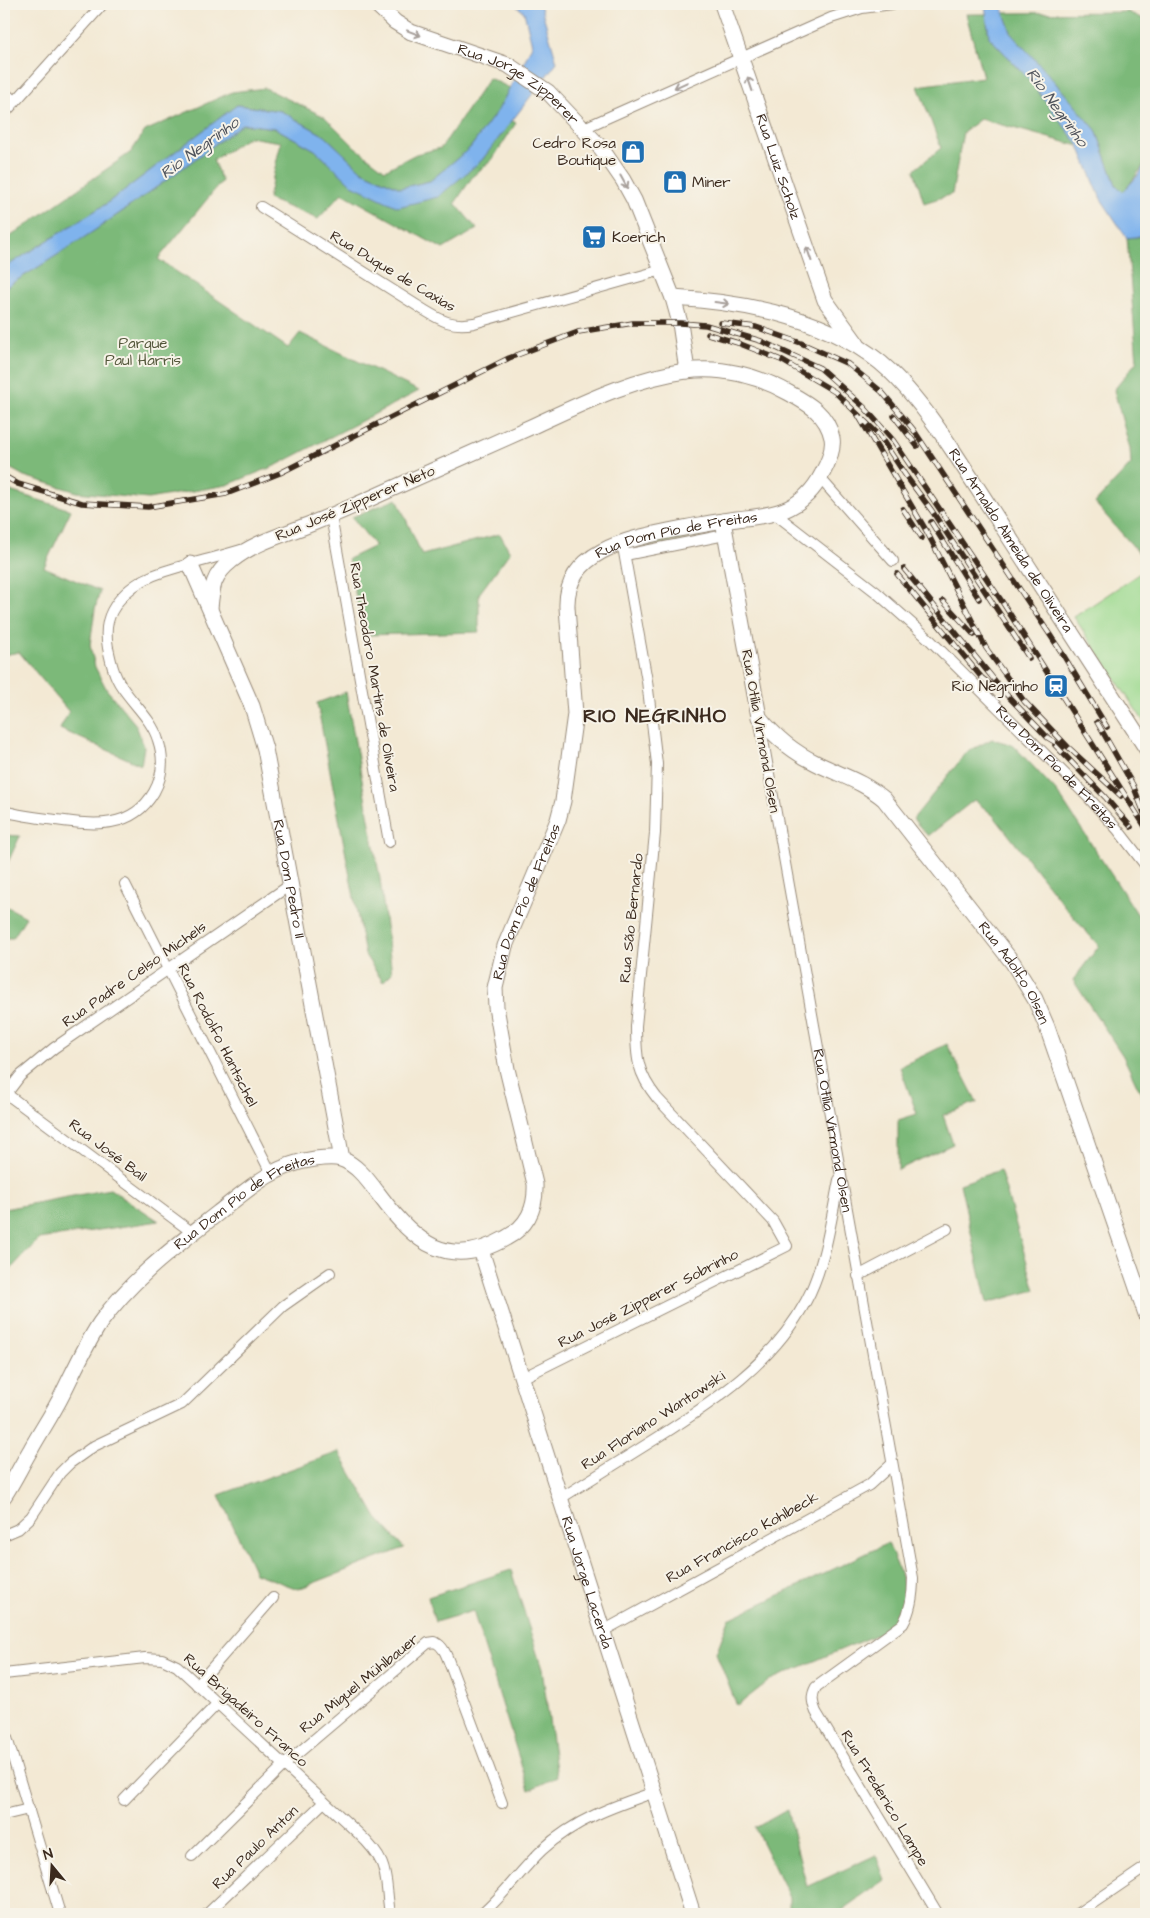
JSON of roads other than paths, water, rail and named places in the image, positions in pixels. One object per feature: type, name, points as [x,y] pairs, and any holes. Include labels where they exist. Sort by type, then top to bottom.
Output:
[{"type":"main road","name":"Rua Jorge Zipperer","points":[[376,4],[395,22],[411,32],[508,65],[548,92],[601,148],[624,180],[634,200],[673,298],[680,323],[687,370]]},
{"type":"main road","name":"Rua Luiz Scholz","points":[[722,4],[825,300]]},
{"type":"main road","name":"Rua Arnaldo Almeida de Oliveira","points":[[673,298],[730,304],[779,314],[802,321],[860,347],[890,371],[912,394],[938,428],[1146,748]]},
{"type":"main road","points":[[802,321],[817,312],[825,300]]},
{"type":"main road","name":"Rua Arnaldo Almeida de Oliveira","points":[[825,300],[860,347]]},
{"type":"main road","name":"Rua José Zipperer Neto","points":[[250,548],[331,516],[607,393],[687,370],[710,369],[730,371],[756,378],[780,388],[812,406],[827,422],[833,441],[829,461],[820,478],[798,502],[774,513]]},
{"type":"main road","name":"Rua Dom Pio de Freitas","points":[[4,1496],[100,1323],[132,1285],[194,1233],[271,1173],[284,1166],[315,1158],[342,1159],[356,1168],[396,1217],[421,1240],[440,1249],[460,1253],[481,1250],[512,1235],[524,1225],[532,1212],[536,1198],[532,1167],[507,1069],[496,1007],[495,988],[505,946],[558,820],[563,801],[575,706],[566,593],[577,571],[600,552],[724,528],[774,513]]},
{"type":"main road","name":"Rua Otília Virmond Olsen","points":[[724,528],[759,717]]},
{"type":"main road","points":[[210,608],[212,587],[217,575],[230,562],[250,548]]},
{"type":"main road","name":"Rua Dom Pedro II","points":[[190,564],[260,728],[342,1159]]},
{"type":"main road","name":"Rua Adolfo Olsen","points":[[759,717],[772,733],[785,744],[815,763],[863,784],[884,800],[1000,946],[1027,985],[1047,1026],[1146,1314]]},
{"type":"main road","name":"Rua Jorge Lacerda","points":[[481,1250],[654,1792],[691,1914]]},
{"type":"street","points":[[4,114],[103,4]]},
{"type":"street","points":[[584,128],[809,27],[848,12],[892,4]]},
{"type":"street","points":[[4,92],[15,102]]},
{"type":"street","name":"Rua Duque de Caxias","points":[[261,207],[424,310],[451,324],[474,323],[662,270]]},
{"type":"street","points":[[820,478],[893,561]]},
{"type":"street","name":"Rua Dom Pio de Freitas","points":[[774,513],[876,592],[929,639],[1099,808],[1146,866]]},
{"type":"street","name":"Rua Theodoro Martins de Oliveira","points":[[331,516],[389,842]]},
{"type":"street","name":"Rua José Zipperer Neto","points":[[4,811],[85,824],[101,824],[130,817],[148,801],[157,786],[161,773],[162,755],[158,739],[150,724],[121,686],[111,666],[106,638],[111,613],[124,593],[143,579],[164,570],[250,548]]},
{"type":"street","name":"Rua São Bernardo","points":[[624,548],[647,681],[657,764],[655,833],[636,1026],[637,1054],[640,1070],[645,1083],[657,1098],[773,1222],[787,1246]]},
{"type":"street","name":"Rua Otília Virmond Olsen","points":[[759,717],[913,1578],[909,1614],[903,1624],[824,1680],[816,1687],[812,1694]]},
{"type":"street","name":"Rua Rodolfo Hantschel","points":[[125,884],[271,1173]]},
{"type":"street","name":"Rua Padre Celso Michels","points":[[5,1094],[20,1076],[39,1059],[290,885]]},
{"type":"street","name":"Rua José Bail","points":[[5,1094],[194,1233]]},
{"type":"street","name":"Rua Floriano Wantowski","points":[[561,1498],[723,1394],[777,1345],[807,1300],[815,1280],[840,1175]]},
{"type":"street","points":[[858,1276],[947,1229]]},
{"type":"street","name":"Rua José Zipperer Sobrinho","points":[[522,1378],[787,1246]]},
{"type":"street","points":[[4,1535],[18,1529],[31,1517],[60,1473],[76,1458],[101,1442],[182,1404],[283,1306],[330,1274]]},
{"type":"street","name":"Rua Francisco Kohlbeck","points":[[603,1631],[869,1485],[892,1464]]},
{"type":"street","points":[[197,1685],[273,1598]]},
{"type":"street","name":"Rua Miguel Mühlbauer","points":[[284,1765],[428,1643],[435,1642],[440,1644],[445,1651],[502,1802]]},
{"type":"street","name":"Rua Brigadeiro Franco","points":[[4,1674],[154,1658],[177,1666],[366,1840],[381,1860],[386,1875],[390,1914]]},
{"type":"street","name":"Rua Frederico Lampe","points":[[812,1694],[816,1712],[938,1914]]},
{"type":"street","points":[[124,1800],[217,1704]]},
{"type":"street","points":[[4,1728],[60,1914]]},
{"type":"street","points":[[192,1856],[284,1765]]},
{"type":"street","points":[[482,1914],[500,1897],[532,1859],[569,1829],[606,1810],[654,1792]]},
{"type":"street","name":"Rua Paulo Anton","points":[[207,1914],[324,1802]]},
{"type":"street","points":[[4,1815],[29,1809]]},
{"type":"street","points":[[1077,1914],[1146,1867]]},
{"type":"water","points":[[514,4],[540,4],[557,62],[482,160],[438,197],[398,207],[352,185],[315,150],[275,128],[242,124],[125,209],[65,250],[4,288],[4,268],[106,204],[237,105],[281,111],[325,136],[362,171],[400,188],[430,181],[470,148],[498,110],[526,58],[532,45],[524,12]]},
{"type":"water","points":[[985,4],[1003,4],[1004,13],[1012,35],[1096,130],[1116,185],[1123,192],[1140,173],[1146,162],[1146,233],[1144,236],[1127,238],[1101,199],[1079,146],[1028,78],[989,37]]},
{"type":"railway","points":[[4,476],[18,484],[82,503],[148,507],[226,494],[280,473],[509,358],[578,332],[633,323],[680,323],[706,325],[761,341],[820,368],[864,407],[893,440],[1001,600],[1146,828]]},
{"type":"railway","points":[[721,323],[756,327],[801,343],[848,364],[882,392],[913,429],[1062,653],[1107,727]]},
{"type":"railway","points":[[708,334],[738,343],[781,360],[835,392],[879,435],[932,511],[1029,658]]},
{"type":"railway","points":[[858,415],[927,532],[986,648],[1024,701],[1068,747],[1121,796]]},
{"type":"railway","points":[[894,416],[917,446]]},
{"type":"railway","points":[[903,509],[922,538]]},
{"type":"railway","points":[[931,522],[979,599]]},
{"type":"railway","points":[[904,569],[1005,693],[1048,738],[1063,747]]},
{"type":"railway","points":[[897,574],[982,678],[995,688]]},
{"type":"railway","points":[[943,601],[974,635]]},
{"type":"railway","points":[[1097,722],[1133,785],[1146,818]]},
{"type":"railway","points":[[1055,745],[1131,827]]},
{"type":"place","name":"Cedro Rosa Boutique","points":[[633,152]]},
{"type":"place","name":"Miner","points":[[675,182]]},
{"type":"place","name":"Koerich","points":[[594,237]]},
{"type":"place","name":"Rio Negrinho","points":[[1056,686]]},
{"type":"district","name":"RIO NEGRINHO","points":[[655,715]]},
{"type":"park label","name":"Parque Paul Harris","points":[[143,352]]}]
